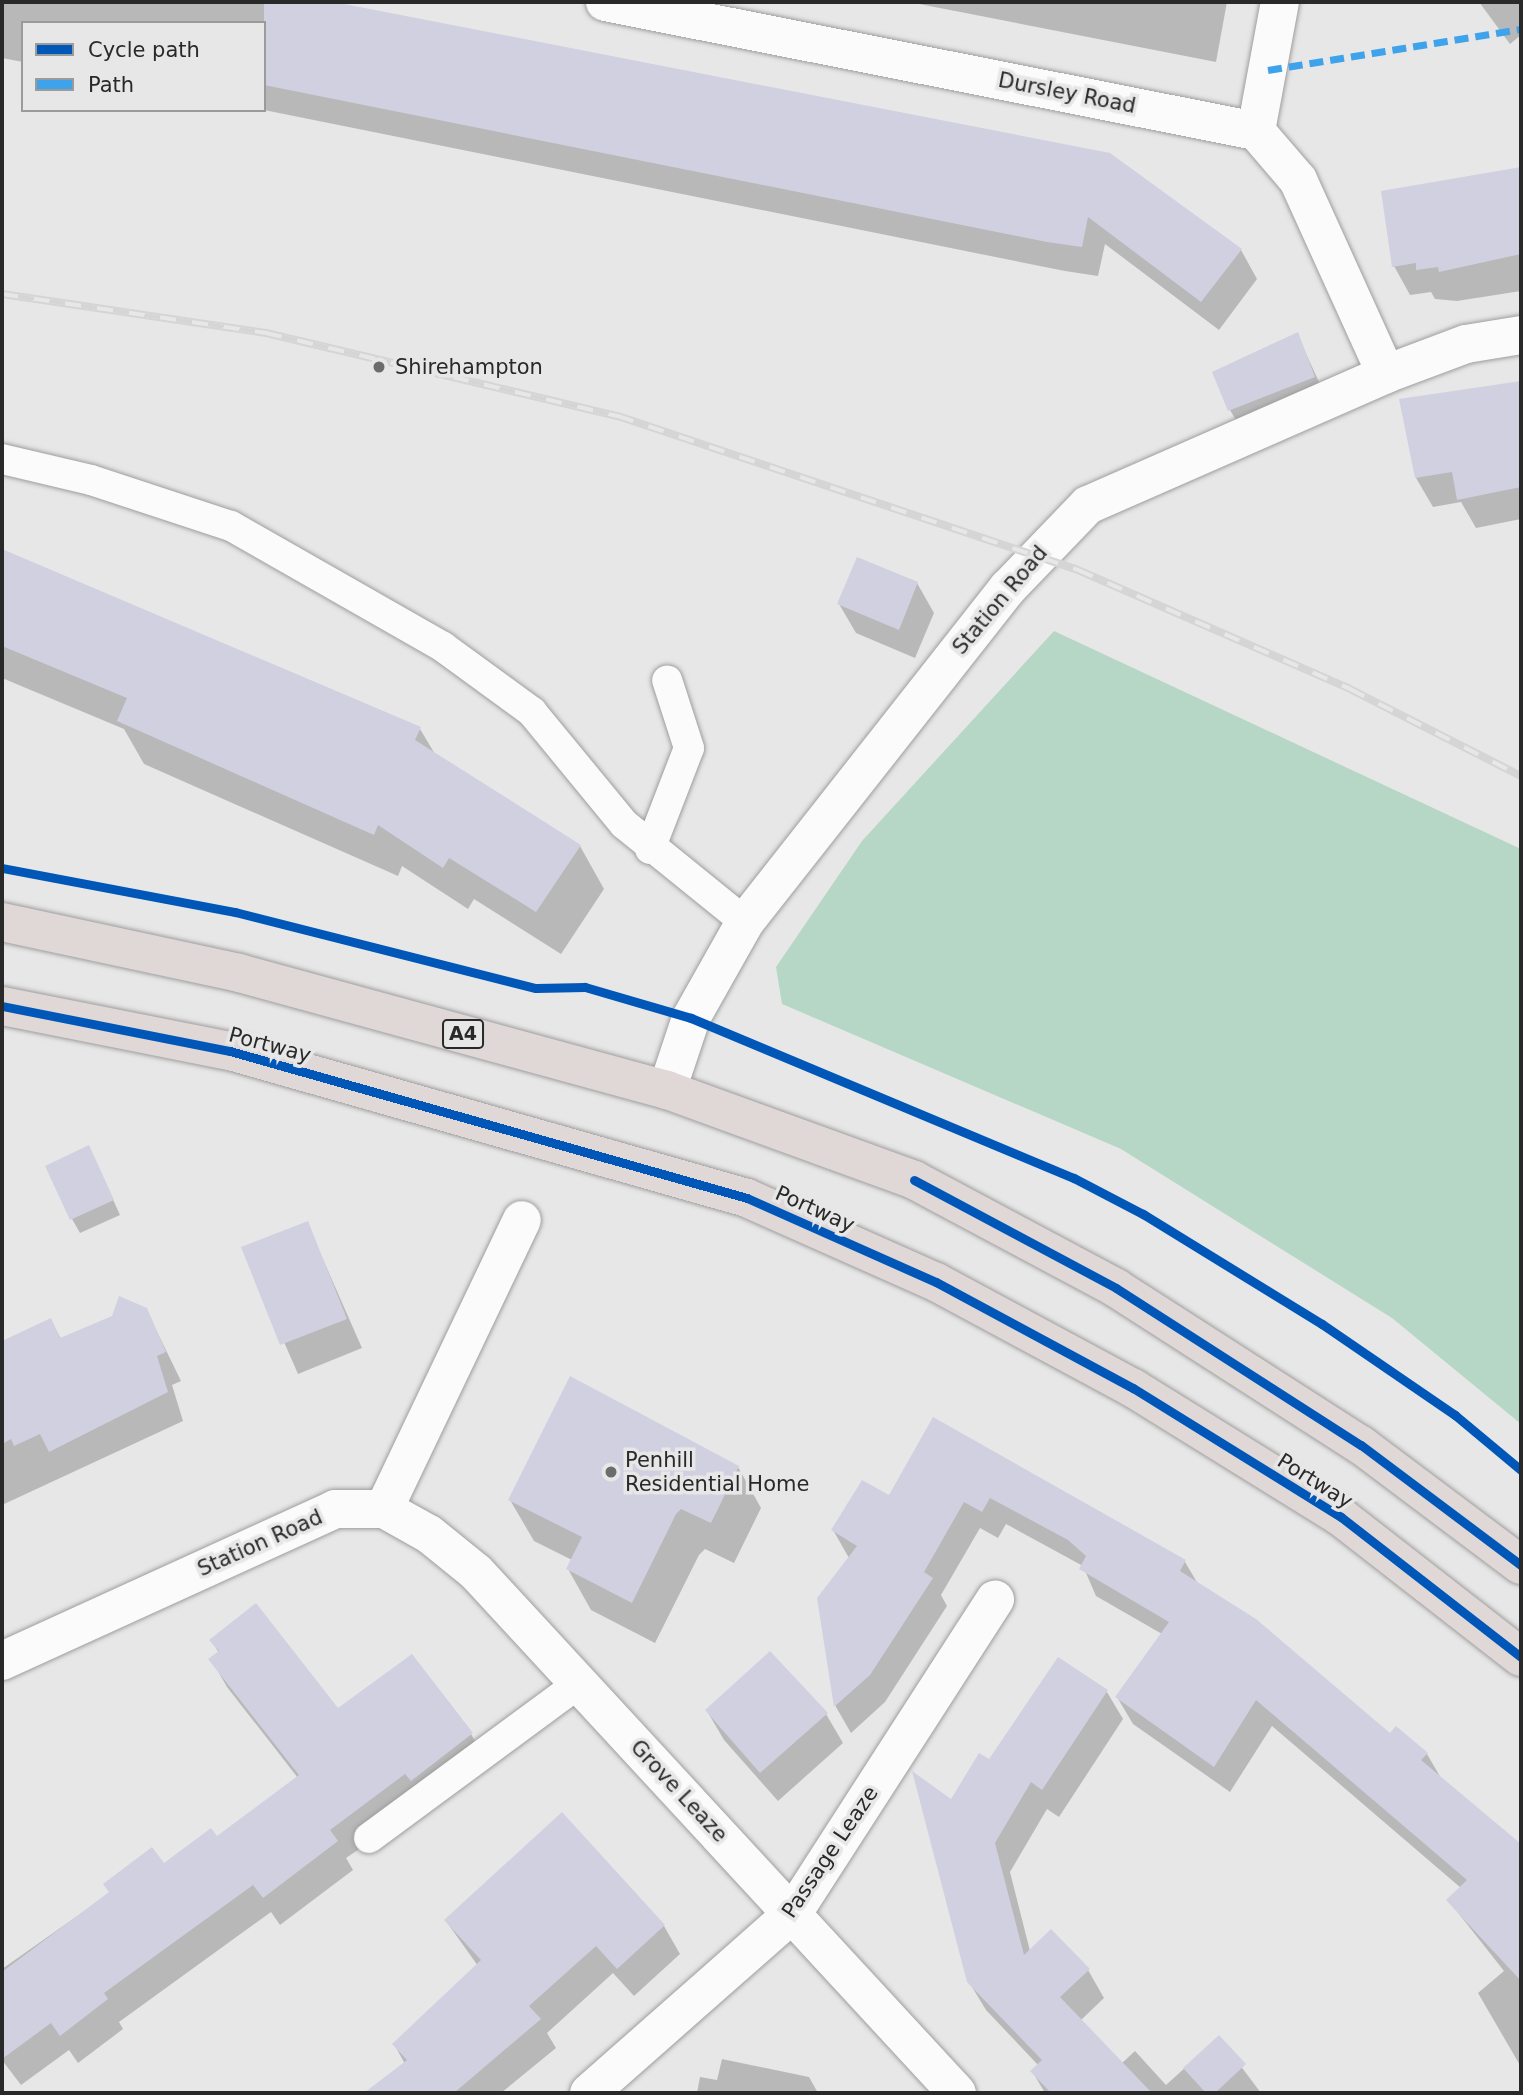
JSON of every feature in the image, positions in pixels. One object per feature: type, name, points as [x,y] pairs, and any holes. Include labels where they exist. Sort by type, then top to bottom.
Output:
[{"type":"highway","name":"A4","points":[[2,922],[239,973],[667,1090],[914,1180],[1116,1288],[1361,1445],[1521,1565]]},
{"type":"highway","name":"Portway","points":[[2,1006],[230,1051],[747,1198],[936,1282],[1133,1388],[1341,1517],[1521,1657]]},
{"type":"street","name":"Dursley Road","points":[[605,2],[1256,131]]},
{"type":"street","points":[[1280,2],[1256,131],[1298,180],[1386,374]]},
{"type":"street","name":"Station Road","points":[[667,1090],[691,1018],[745,922],[1008,588],[1088,505],[1386,374],[1466,344],[1521,335]]},
{"type":"street","points":[[384,1509],[522,1220]]},
{"type":"street","name":"Station Road","points":[[2,1661],[335,1509],[384,1509]]},
{"type":"street","name":"Grove Leaze","points":[[384,1509],[429,1534],[477,1572],[957,2093]]},
{"type":"street","name":"Passage Leaze","points":[[589,2093],[793,1913],[995,1600]]},
{"type":"lane","points":[[2,459],[91,480],[231,526],[443,647],[532,712],[590,790],[650,849],[745,922]]},
{"type":"lane","points":[[650,849],[690,748],[667,680]]},
{"type":"lane","points":[[369,1838],[579,1683]]},
{"type":"green space","points":[[1054,631],[1521,849],[1521,1424],[1392,1318],[1121,1149],[782,1004],[776,967],[862,841]]},
{"type":"building","points":[[264,2],[334,2],[1110,153],[1242,249],[1201,302],[1088,217],[1082,247],[1047,242],[266,85]]},
{"type":"building","points":[[1521,167],[1521,254],[1439,272],[1438,267],[1416,270],[1416,263],[1392,267],[1381,191]]},
{"type":"building","points":[[1298,332],[1315,377],[1228,411],[1212,372]]},
{"type":"building","points":[[1521,381],[1521,487],[1457,500],[1452,472],[1415,478],[1399,399]]},
{"type":"building","points":[[2,549],[421,727],[415,740],[581,845],[536,912],[449,858],[443,868],[378,825],[374,835],[117,721],[127,698],[2,646]]},
{"type":"building","points":[[857,557],[918,582],[899,630],[837,604]]},
{"type":"building","points":[[89,1145],[114,1200],[70,1220],[45,1166]]},
{"type":"building","points":[[308,1221],[347,1319],[280,1345],[241,1247]]},
{"type":"building","points":[[119,1296],[147,1308],[166,1352],[157,1356],[168,1392],[49,1452],[40,1434],[14,1446],[11,1439],[2,1444],[2,1341],[51,1318],[60,1338],[112,1316]]},
{"type":"building","name":"Penhill Residential Home","points":[[570,1376],[739,1466],[711,1523],[681,1509],[676,1514],[632,1603],[566,1569],[582,1537],[508,1500]]},
{"type":"building","points":[[933,1417],[1186,1560],[1180,1571],[1256,1619],[1390,1733],[1396,1726],[1428,1753],[1421,1760],[1521,1844],[1521,1981],[1446,1900],[1467,1880],[1256,1700],[1214,1767],[1115,1697],[1169,1622],[1079,1569],[1086,1556],[1068,1540],[990,1498],[982,1512],[964,1502],[924,1572],[933,1578],[870,1675],[834,1707],[817,1598],[857,1546],[831,1530],[862,1480],[889,1495]]},
{"type":"building","points":[[256,1603],[338,1708],[412,1654],[473,1733],[411,1781],[405,1774],[330,1830],[338,1841],[263,1898],[253,1885],[104,1993],[108,1999],[60,2036],[51,2023],[2,2059],[2,1972],[109,1892],[103,1884],[152,1847],[164,1863],[211,1828],[217,1836],[299,1775],[208,1659],[219,1651],[209,1640]]},
{"type":"building","points":[[770,1651],[828,1713],[760,1773],[705,1710]]},
{"type":"building","points":[[1058,1657],[1108,1690],[1042,1790],[1031,1782],[995,1843],[1024,1955],[1051,1929],[1090,1969],[1060,1997],[1152,2093],[1051,2093],[1030,2071],[1042,2060],[967,1982],[912,1771],[951,1799],[979,1753],[989,1759]]},
{"type":"building","points":[[562,1812],[665,1925],[617,1969],[596,1946],[529,2006],[541,2019],[454,2093],[364,2093],[407,2060],[392,2044],[481,1960],[444,1920]]},
{"type":"building","points":[[1219,2035],[1246,2064],[1215,2093],[1206,2093],[1183,2068]]},
{"type":"railway","points":[[2,294],[266,333],[618,416],[1078,570],[1350,689],[1521,776]]},
{"type":"marked path","points":[[1268,70],[1521,29]]},
{"type":"cycle path","points":[[2,868],[235,912],[536,988],[585,987],[691,1018],[1074,1178],[1143,1214],[1322,1324],[1455,1415],[1521,1470]]},
{"type":"cycle path","points":[[2,1006],[230,1051],[747,1198],[936,1282],[1133,1388],[1341,1517],[1521,1657]]},
{"type":"cycle path","points":[[914,1180],[1116,1288],[1361,1445],[1521,1565]]},
{"type":"place","name":"Shirehampton","points":[[379,367]]},
{"type":"place","name":"Penhill Residential Home","points":[[611,1472]]}]
